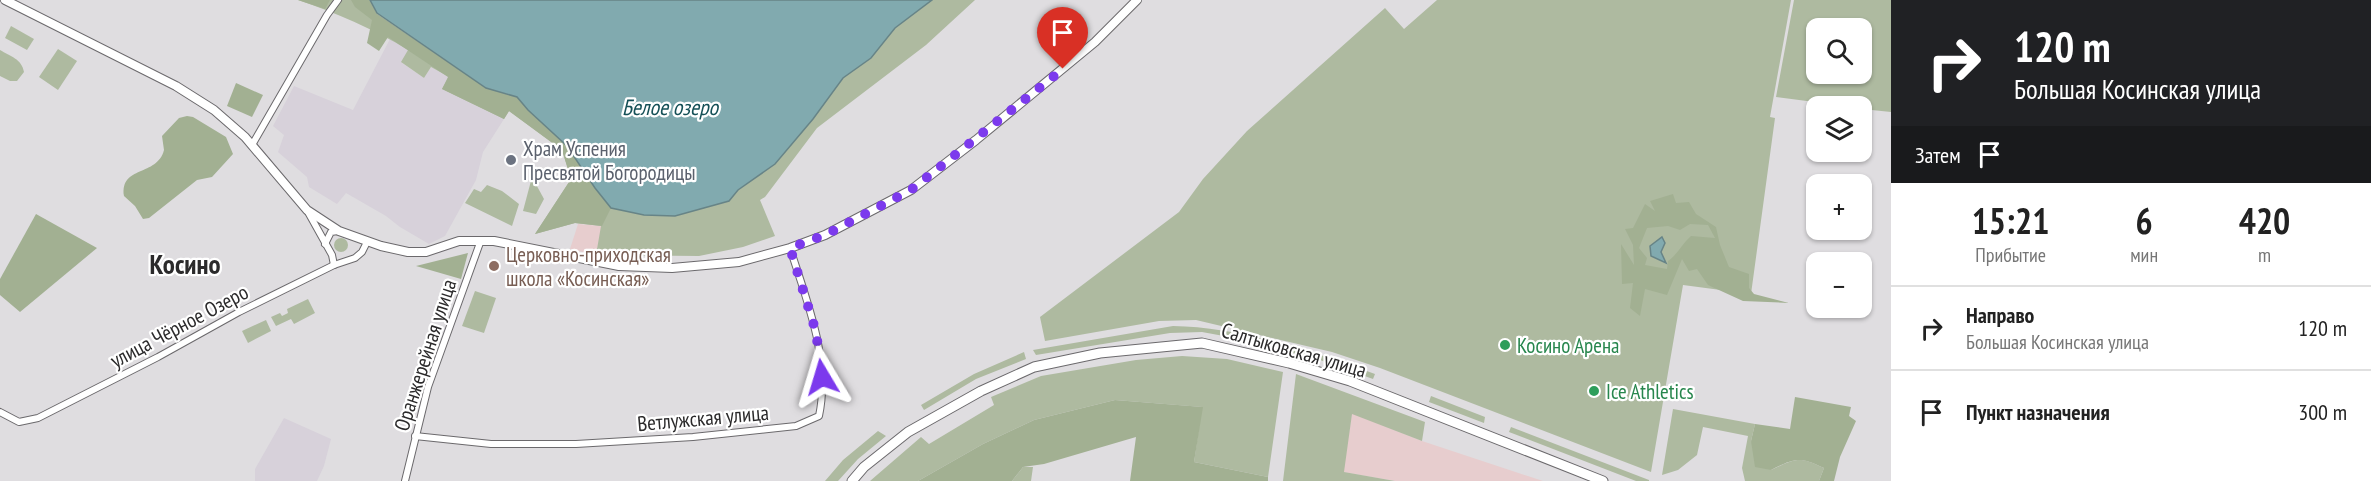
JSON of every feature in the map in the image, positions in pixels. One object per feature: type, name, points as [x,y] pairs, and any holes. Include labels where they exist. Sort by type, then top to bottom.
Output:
[{"type":"main road","name":"Салтыковская улица","points":[[852,481],[864,467],[908,432],[981,390],[1034,367],[1100,353],[1202,343],[1289,363],[1350,381],[1603,481]]},
{"type":"street","points":[[5,0],[176,86],[214,110],[252,145],[307,210],[332,255],[333,265]]},
{"type":"street","points":[[252,145],[327,15],[338,0]]},
{"type":"street","points":[[307,210],[339,231],[394,250],[426,252],[459,241],[482,240],[511,243],[619,266],[648,268],[717,266],[739,262],[790,248],[825,235],[911,190],[1095,42],[1137,0]]},
{"type":"street","points":[[325,244],[331,232],[339,231]]},
{"type":"street","name":"Оранжерейная улица","points":[[405,481],[428,387],[482,240]]},
{"type":"street","name":"улица Чёрное Озеро","points":[[0,412],[20,422],[38,418],[333,265],[355,258],[362,252],[367,242]]},
{"type":"street","name":"Ветлужская улица","points":[[415,436],[491,444],[576,444],[693,437],[796,426],[819,416],[822,377],[816,332],[790,248]]},
{"type":"shaded area","points":[[390,39],[408,50],[402,63],[424,78],[431,67],[449,77],[442,89],[504,119],[483,152],[476,180],[445,236],[429,244],[346,193],[337,204],[309,187],[307,177],[278,152],[284,135],[273,126],[294,86],[353,110]]},
{"type":"shaded area","points":[[578,224],[602,226],[596,255],[570,249]]},
{"type":"shaded area","points":[[1352,413],[1422,441],[1543,481],[1395,481],[1343,472]]},
{"type":"shaded area","points":[[284,418],[331,439],[324,466],[317,481],[255,481],[255,469]]},
{"type":"green space","points":[[298,0],[370,0],[377,14],[486,88],[644,215],[675,216],[729,201],[738,190],[775,164],[813,119],[843,78],[871,58],[895,28],[932,0],[975,0],[926,45],[817,128],[765,197],[760,200],[775,236],[743,247],[699,256],[596,255],[601,226],[575,223],[535,234],[571,179],[562,150],[509,111],[504,119],[442,89],[449,77],[431,67],[424,78],[401,62],[408,50],[395,42],[354,22]]},
{"type":"green space","points":[[298,0],[330,0],[325,9]]},
{"type":"green space","points":[[351,0],[369,0],[377,14],[486,88],[517,97],[567,146],[611,208],[602,226],[575,223],[535,234],[571,179],[562,150],[509,111],[504,119],[442,89],[448,77],[388,37],[379,51],[367,43],[372,20],[355,7]]},
{"type":"green space","points":[[1437,0],[1791,0],[1770,117],[1775,118],[1751,294],[1683,285],[1651,472],[1380,368],[1332,352],[1196,320],[1159,321],[1045,341],[1040,317],[1179,212],[1203,179],[1247,131],[1385,8],[1404,29]]},
{"type":"green space","points":[[1794,0],[1891,0],[1891,112],[1872,110],[1872,96],[1806,96],[1806,101],[1776,97]]},
{"type":"green space","points":[[11,26],[34,39],[27,50],[5,38]]},
{"type":"green space","points":[[58,49],[77,61],[58,90],[39,77]]},
{"type":"green space","points":[[0,50],[21,64],[24,72],[17,81],[10,81],[0,76]]},
{"type":"green space","points":[[236,83],[263,95],[252,117],[227,106]]},
{"type":"green space","points":[[193,117],[226,137],[233,154],[212,177],[197,180],[149,218],[143,219],[135,206],[124,196],[124,186],[133,175],[154,164],[160,158],[164,150],[162,136],[179,118]]},
{"type":"green space","points":[[532,177],[544,199],[536,214],[523,211]]},
{"type":"green space","points":[[487,185],[502,191],[519,204],[512,226],[465,203],[474,189],[481,192]]},
{"type":"green space","points":[[1673,194],[1676,203],[1689,202],[1696,214],[1716,227],[1729,267],[1749,274],[1749,288],[1754,294],[1789,303],[1743,301],[1708,285],[1697,269],[1689,271],[1682,259],[1667,295],[1645,289],[1640,316],[1630,308],[1633,283],[1622,284],[1621,244],[1634,265],[1633,245],[1625,229],[1633,228],[1645,204],[1655,211],[1650,201]],"holes":[[[1690,224],[1708,225],[1715,238],[1691,236],[1668,261],[1667,269],[1645,265],[1647,258],[1639,248],[1647,228],[1668,226],[1680,230]]]},
{"type":"green space","points":[[36,214],[97,248],[20,312],[0,295],[0,279]]},
{"type":"green space","points":[[338,238],[344,238],[348,245],[344,252],[338,252],[334,248],[334,242]]},
{"type":"green space","points":[[468,253],[461,279],[416,266]]},
{"type":"green space","points":[[475,291],[496,298],[484,333],[462,326]]},
{"type":"green space","points":[[308,299],[315,313],[294,324],[291,319],[276,326],[271,317],[280,313],[282,316],[288,313],[287,309]]},
{"type":"green space","points":[[266,320],[271,331],[248,343],[242,331]]},
{"type":"green space","points":[[1173,326],[1224,331],[1276,342],[1375,374],[1373,379],[1320,360],[1240,339],[1202,332],[1170,333],[1036,355],[1033,350]]},
{"type":"green space","points":[[1024,352],[1026,359],[976,379],[924,410],[921,405],[974,374]]},
{"type":"green space","points":[[1182,356],[1227,359],[1283,372],[1268,477],[1194,462],[1202,407],[1115,400],[1034,420],[983,444],[918,481],[870,481],[921,437],[929,444],[994,405],[991,397],[1041,376],[1136,360]]},
{"type":"green space","points":[[1296,374],[1425,422],[1422,441],[1352,414],[1344,472],[1395,481],[1283,481]]},
{"type":"green space","points":[[1431,396],[1485,417],[1484,423],[1429,402]]},
{"type":"green space","points":[[1795,397],[1851,407],[1849,416],[1856,421],[1840,457],[1834,481],[1819,481],[1824,468],[1803,460],[1792,461],[1771,470],[1755,467],[1751,441],[1755,424],[1790,429]]},
{"type":"green space","points":[[1115,400],[1203,407],[1194,462],[1268,477],[1268,481],[1130,481],[1136,437],[1044,464],[1023,467],[1012,481],[918,481],[983,444],[1034,420]]},
{"type":"green space","points":[[1673,409],[1755,424],[1751,441],[1771,470],[1792,461],[1803,460],[1824,468],[1819,481],[1745,481],[1742,468],[1748,436],[1703,427],[1697,455],[1678,470],[1662,475]]},
{"type":"green space","points":[[1511,427],[1649,481],[1636,481],[1509,432]]},
{"type":"green space","points":[[878,431],[886,436],[858,459],[838,481],[825,481],[843,460]]},
{"type":"green space","points":[[1023,467],[1033,467],[1031,481],[1012,481]]},
{"type":"water","name":"Белое озеро","points":[[370,0],[932,0],[895,28],[871,58],[843,78],[813,119],[775,164],[738,190],[729,201],[675,216],[644,215],[611,208],[567,146],[517,97],[486,88],[377,13]]},
{"type":"water","points":[[1662,237],[1665,243],[1661,252],[1666,263],[1651,256],[1650,246]]},
{"type":"place","name":"Храм Успения Пресвятой Богородицы","points":[[511,160]]},
{"type":"place","name":"Церковно-приходская школа «Косинская»","points":[[494,266]]},
{"type":"place","name":"Косино Арена","points":[[1505,345]]},
{"type":"place","name":"Ice Athletics","points":[[1594,391]]},
{"type":"district","name":"Косино","points":[[185,264]]},
{"type":"route","points":[[822,377],[816,332],[790,248],[825,235],[911,190],[1063,69]]}]
